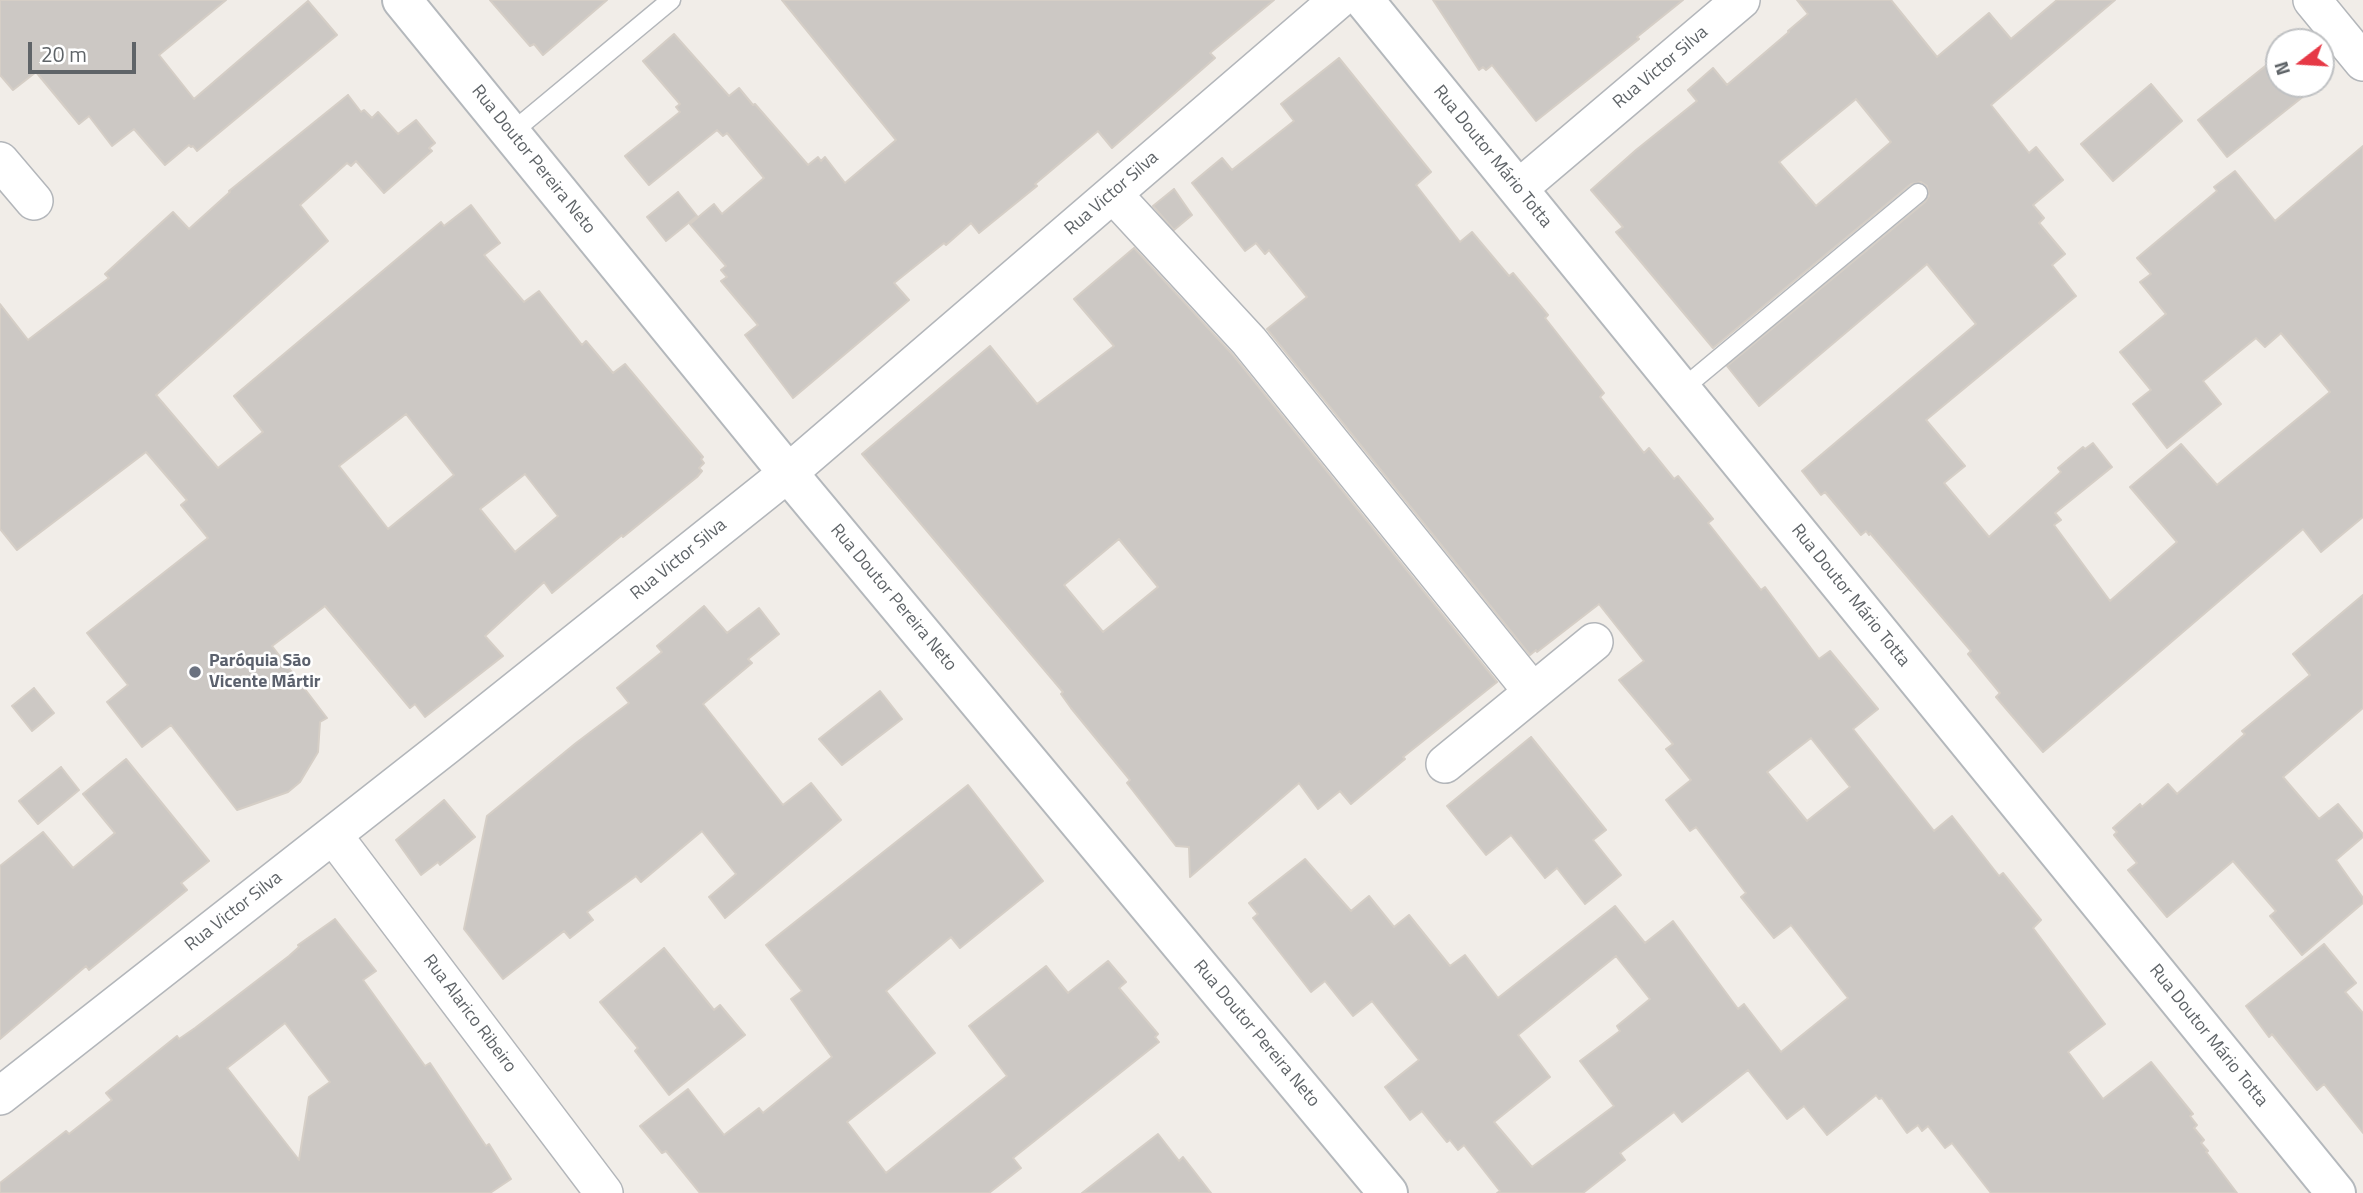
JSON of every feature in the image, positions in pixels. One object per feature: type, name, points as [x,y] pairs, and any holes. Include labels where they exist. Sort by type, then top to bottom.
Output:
[{"type":"street","name":"Rua Doutor Pereira Neto","points":[[402,0],[788,473],[1388,1193]]},
{"type":"street","name":"Rua Victor Silva","points":[[0,1096],[788,473],[1338,0]]},
{"type":"street","name":"Rua Doutor Mário Totta","points":[[1364,0],[2336,1193]]},
{"type":"street","name":"Rua Victor Silva","points":[[1518,190],[1741,0]]},
{"type":"street","points":[[2312,0],[2363,62]]},
{"type":"street","points":[[0,161],[34,201]]},
{"type":"street","points":[[1113,194],[1249,341],[1532,691]]},
{"type":"street","points":[[1445,764],[1594,642]]},
{"type":"street","name":"Rua Alarico Ribeiro","points":[[333,835],[604,1193]]},
{"type":"lane","points":[[511,133],[671,0]]},
{"type":"lane","points":[[1681,390],[1918,193]]},
{"type":"building","points":[[0,0],[226,0],[159,55],[194,99],[308,1],[337,35],[197,151],[189,145],[165,165],[134,129],[112,146],[89,116],[79,124],[36,72],[13,90],[0,75]]},
{"type":"building","points":[[490,0],[607,0],[543,55],[534,44],[530,46]]},
{"type":"building","points":[[782,0],[1274,0],[1210,53],[1215,58],[1112,148],[1098,131],[979,233],[971,223],[894,283],[909,300],[793,398],[745,335],[758,325],[721,281],[727,277],[721,270],[726,266],[690,224],[714,204],[722,214],[764,178],[727,133],[723,136],[717,130],[649,185],[625,156],[680,112],[676,107],[680,104],[643,61],[674,34],[729,96],[739,88],[808,165],[818,157],[821,161],[825,157],[845,183],[896,140]]},
{"type":"building","points":[[1433,0],[1683,0],[1637,37],[1639,39],[1536,121],[1492,65],[1486,70],[1483,67],[1479,70]]},
{"type":"building","points":[[1797,0],[1891,0],[1937,57],[1989,13],[2011,39],[2057,0],[2115,0],[1991,105],[2029,153],[2036,147],[2063,180],[2033,205],[2044,218],[2039,223],[2065,254],[2052,265],[2076,296],[1926,420],[1965,466],[1944,483],[1989,537],[2061,472],[2058,468],[2083,447],[2085,449],[2093,443],[2112,467],[2055,513],[2061,520],[2054,525],[2110,601],[2177,542],[2130,487],[2181,444],[2217,485],[2330,392],[2281,333],[2265,347],[2256,338],[2203,381],[2221,404],[2167,448],[2133,404],[2151,390],[2120,352],[2166,314],[2140,282],[2151,274],[2137,258],[2217,191],[2214,187],[2235,171],[2275,221],[2363,146],[2363,517],[2321,552],[2303,529],[2043,752],[1996,697],[2000,693],[1968,654],[1971,651],[1870,533],[1869,535],[1866,531],[1861,535],[1825,492],[1821,495],[1802,471],[1976,324],[1927,264],[1759,406],[1727,366],[1925,202],[1929,196],[1927,186],[1921,182],[1911,184],[1713,348],[1616,232],[1623,227],[1591,190],[1697,101],[1688,90],[1713,68],[1727,85],[1808,14]],"holes":[[[1856,99],[1891,142],[1816,206],[1779,162]]]},
{"type":"building","points":[[1339,58],[1431,172],[1416,185],[1460,242],[1472,232],[1509,276],[1513,273],[1548,315],[1545,318],[1604,393],[1600,397],[1644,453],[1649,448],[1674,479],[1678,476],[1713,519],[1708,523],[1761,590],[1765,587],[1819,659],[1830,651],[1878,709],[1853,729],[1934,831],[1952,816],[1999,876],[2003,873],[2041,920],[2033,928],[2105,1024],[2068,1052],[2103,1099],[2151,1062],[2193,1114],[2190,1116],[2197,1125],[2194,1128],[2204,1140],[2201,1143],[2208,1151],[2206,1152],[2237,1193],[1991,1193],[1952,1143],[1945,1148],[1928,1126],[1922,1131],[1918,1125],[1907,1133],[1882,1098],[1879,1099],[1876,1095],[1827,1135],[1804,1106],[1787,1119],[1748,1070],[1682,1122],[1674,1112],[1620,1153],[1625,1160],[1583,1193],[1497,1193],[1500,1191],[1464,1145],[1458,1150],[1450,1140],[1447,1142],[1422,1111],[1410,1120],[1385,1087],[1419,1060],[1372,1001],[1353,1016],[1325,981],[1311,992],[1253,918],[1258,914],[1249,903],[1305,859],[1351,911],[1369,896],[1394,927],[1409,915],[1450,966],[1465,955],[1498,998],[1615,906],[1645,943],[1673,921],[1738,1009],[1744,1004],[1781,1052],[1848,998],[1791,925],[1774,938],[1741,897],[1746,893],[1696,827],[1690,831],[1666,800],[1691,780],[1666,749],[1673,744],[1619,680],[1644,661],[1599,604],[1530,655],[1267,329],[1307,297],[1269,250],[1265,254],[1256,243],[1245,251],[1192,183],[1222,158],[1232,170],[1294,121],[1281,104]],"holes":[[[1811,738],[1850,787],[1807,821],[1767,772]],[[1616,956],[1650,999],[1617,1026],[1620,1031],[1580,1061],[1614,1106],[1532,1167],[1494,1122],[1550,1077],[1518,1035]]]},
{"type":"building","points":[[2265,66],[2265,98],[2301,98],[2227,157],[2198,120]]},
{"type":"building","points":[[2151,84],[2182,121],[2113,181],[2081,144]]},
{"type":"building","points":[[348,95],[361,112],[364,110],[372,118],[378,112],[398,134],[416,120],[435,143],[429,148],[432,151],[384,193],[356,161],[351,166],[347,163],[300,205],[328,241],[156,395],[218,468],[263,432],[234,396],[441,222],[444,226],[471,205],[500,243],[484,255],[524,302],[539,291],[582,345],[586,341],[613,373],[625,364],[703,457],[701,459],[704,463],[699,468],[702,471],[697,477],[552,593],[544,582],[485,636],[503,656],[425,717],[415,704],[410,708],[325,606],[272,646],[327,718],[320,722],[318,752],[300,782],[288,792],[237,810],[171,725],[142,747],[107,702],[128,685],[87,633],[208,538],[181,505],[187,500],[146,452],[17,550],[0,529],[0,304],[28,340],[109,278],[105,274],[173,212],[189,229],[229,191]],"holes":[[[406,414],[454,475],[388,529],[339,466]],[[525,474],[558,516],[515,552],[480,509]]]},
{"type":"building","points":[[1174,189],[1192,215],[1174,230],[1153,206]]},
{"type":"building","points":[[678,192],[697,216],[666,241],[647,217]]},
{"type":"building","points":[[1134,248],[1233,355],[1497,682],[1403,757],[1405,759],[1351,804],[1340,791],[1318,809],[1299,783],[1190,877],[1189,847],[1176,846],[1127,783],[1130,780],[1071,708],[1061,694],[1063,692],[862,454],[990,346],[1037,404],[1114,346],[1074,299]],"holes":[[[1119,539],[1158,587],[1103,632],[1064,585]]]},
{"type":"building","points":[[2363,595],[2363,708],[2283,777],[2319,819],[2338,804],[2363,834],[2363,837],[2336,860],[2363,898],[2363,903],[2302,955],[2270,916],[2276,911],[2233,861],[2167,917],[2128,870],[2137,863],[2114,835],[2117,832],[2113,828],[2168,784],[2177,794],[2245,734],[2242,731],[2310,675],[2293,654]]},
{"type":"building","points":[[704,606],[727,633],[759,608],[779,634],[748,659],[752,663],[703,704],[783,805],[811,783],[841,820],[725,918],[709,897],[736,874],[702,831],[641,882],[636,876],[587,912],[593,920],[570,938],[564,931],[503,979],[464,929],[487,816],[629,703],[617,688],[662,652],[657,646]]},
{"type":"building","points":[[34,688],[54,713],[32,731],[12,706]]},
{"type":"building","points":[[880,691],[902,719],[842,765],[819,739]]},
{"type":"building","points":[[1531,737],[1606,830],[1593,840],[1621,875],[1585,904],[1557,868],[1545,878],[1511,835],[1486,855],[1447,806]]},
{"type":"building","points":[[126,759],[209,861],[181,883],[187,890],[89,970],[86,966],[0,1039],[0,866],[43,832],[73,868],[115,833],[83,794]]},
{"type":"building","points":[[61,767],[79,790],[38,824],[19,801]]},
{"type":"building","points":[[968,785],[1043,881],[960,948],[951,937],[886,991],[935,1053],[847,1122],[886,1173],[1007,1076],[969,1026],[1046,966],[1068,993],[1108,961],[1126,982],[1119,988],[1158,1034],[1155,1037],[1159,1042],[1013,1158],[1021,1168],[989,1193],[700,1193],[666,1151],[662,1153],[640,1126],[688,1089],[724,1135],[759,1108],[763,1113],[832,1057],[791,999],[802,991],[766,945]]},
{"type":"building","points":[[444,800],[475,837],[440,865],[438,862],[421,875],[396,840]]},
{"type":"building","points":[[335,919],[376,971],[363,980],[425,1066],[430,1063],[511,1179],[490,1193],[0,1193],[0,1183],[66,1131],[69,1134],[112,1100],[106,1093],[177,1036],[179,1039],[195,1028],[289,956],[298,945]],"holes":[[[285,1023],[330,1082],[309,1097],[299,1160],[227,1068]]]},
{"type":"building","points":[[2324,944],[2356,983],[2345,992],[2363,1013],[2363,1133],[2324,1084],[2317,1090],[2272,1034],[2269,1037],[2246,1006]]},
{"type":"building","points":[[664,948],[714,1010],[720,1005],[745,1035],[669,1095],[635,1051],[638,1048],[600,1002]]},
{"type":"building","points":[[1158,1134],[1179,1161],[1183,1157],[1211,1193],[1082,1193]]},
{"type":"place","name":"Paróquia São Vicente Mártir","points":[[195,672]]}]
